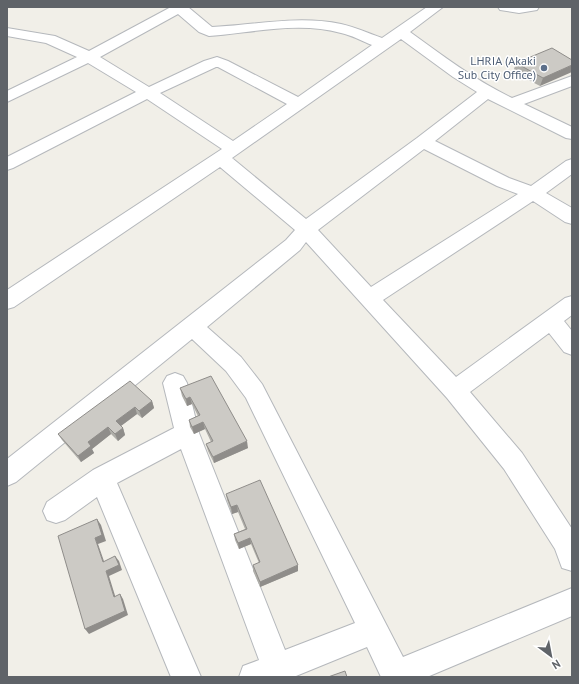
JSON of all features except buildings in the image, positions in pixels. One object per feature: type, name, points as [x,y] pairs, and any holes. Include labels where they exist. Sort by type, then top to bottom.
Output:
[{"type":"street","points":[[7,301],[226,153],[436,7]]},
{"type":"street","points":[[505,7],[519,9],[532,7]]},
{"type":"street","points":[[7,97],[89,57],[180,8],[204,30],[209,32],[277,24],[310,24],[342,28],[383,44]]},
{"type":"street","points":[[7,32],[50,39],[89,57],[148,93],[226,153],[306,229],[455,391],[513,461],[564,540],[572,558]]},
{"type":"street","points":[[401,32],[458,74],[487,92],[572,134]]},
{"type":"street","points":[[7,164],[116,108],[209,64],[217,62],[298,102]]},
{"type":"street","points":[[510,104],[572,80]]},
{"type":"street","points":[[7,474],[293,245],[306,229],[423,142],[487,92]]},
{"type":"street","points":[[423,142],[503,182],[533,193],[572,217]]},
{"type":"street","points":[[369,299],[533,193],[572,165]]},
{"type":"street","points":[[455,391],[572,304]]},
{"type":"street","points":[[551,321],[572,346]]},
{"type":"street","points":[[192,327],[235,364],[254,391],[396,676],[572,602]]},
{"type":"street","points":[[175,383],[187,433],[271,674],[374,630]]},
{"type":"street","points":[[56,511],[102,478],[187,433]]},
{"type":"street","points":[[102,478],[186,677]]},
{"type":"place","name":"LHRIA (Akaki Sub City Office)","points":[[544,68]]}]
